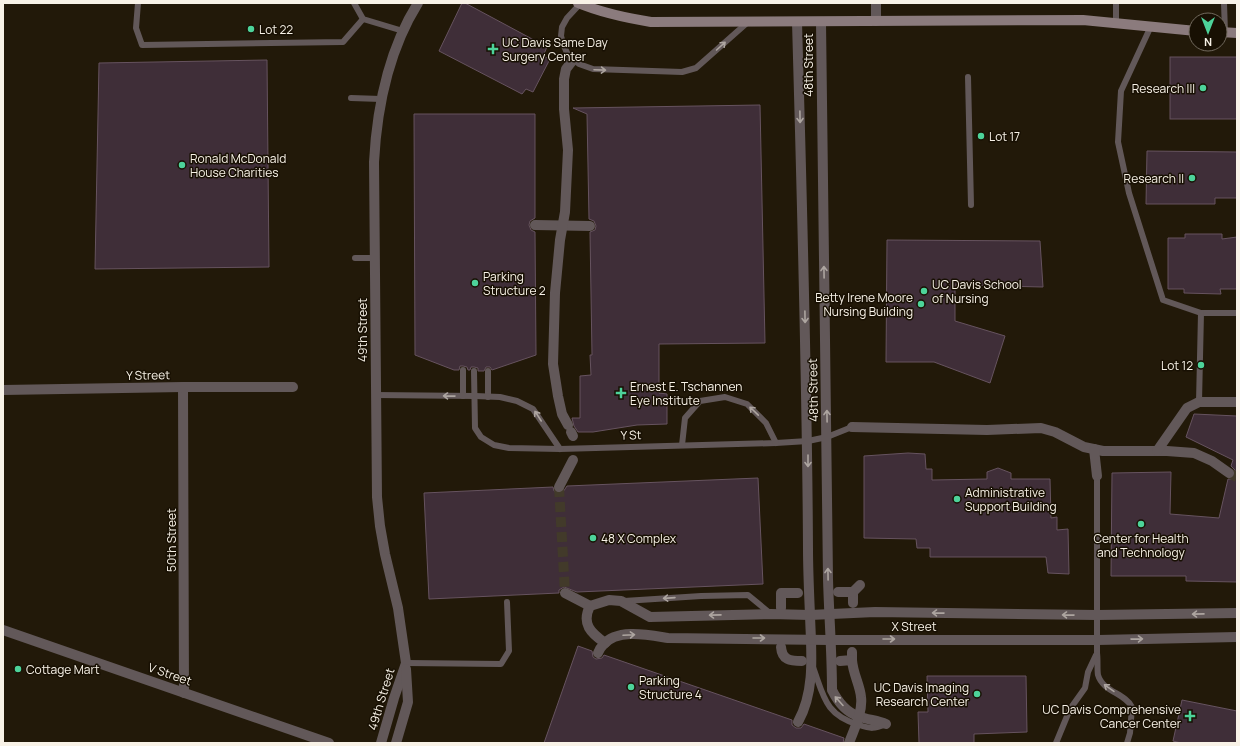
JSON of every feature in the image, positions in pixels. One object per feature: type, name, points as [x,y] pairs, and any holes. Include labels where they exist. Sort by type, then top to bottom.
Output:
[{"type":"street","name":"49th Street","points":[[396,743],[408,702],[406,663],[398,608],[385,554],[377,497],[374,162],[376,130],[388,68],[403,31],[418,3]]},
{"type":"street","points":[[579,3],[595,10],[623,18],[651,22],[1083,20],[1188,29]]},
{"type":"street","points":[[876,3],[876,21]]},
{"type":"street","name":"48th Street","points":[[797,22],[808,441],[811,639],[806,661],[810,685],[806,702],[798,722]]},
{"type":"street","name":"48th Street","points":[[821,22],[829,614],[832,690],[836,698],[857,720],[876,720],[886,724]]},
{"type":"street","points":[[571,431],[562,414],[553,364],[554,293],[565,212],[568,150],[564,108],[564,79],[566,69],[573,60]]},
{"type":"street","points":[[535,225],[590,226]]},
{"type":"street","name":"50th Street","points":[[183,387],[184,693]]},
{"type":"street","name":"Y Street","points":[[3,390],[293,387]]},
{"type":"street","points":[[1157,451],[1187,408],[1199,402],[1237,402]]},
{"type":"street","points":[[852,427],[987,430],[1041,428],[1055,432],[1084,447],[1094,450],[1194,453],[1212,461],[1229,472]]},
{"type":"street","points":[[1094,450],[1097,476]]},
{"type":"street","points":[[559,487],[573,460]]},
{"type":"street","points":[[838,592],[856,588],[853,603]]},
{"type":"street","points":[[565,593],[590,606],[609,600],[621,601]]},
{"type":"street","points":[[781,608],[781,593],[798,593]]},
{"type":"street","name":"X Street","points":[[621,601],[650,617],[771,614],[810,615],[875,612],[1097,615],[1237,613]]},
{"type":"street","points":[[590,606],[586,620],[588,628],[605,643]]},
{"type":"street","name":"V Street","points":[[3,630],[329,743]]},
{"type":"street","name":"X Street","points":[[598,653],[605,643],[617,635],[641,634],[668,638],[830,640],[1098,640],[1237,637]]},
{"type":"street","points":[[781,647],[783,656],[787,660],[806,661]]},
{"type":"street","points":[[840,661],[852,656],[855,677],[861,696],[861,708],[850,743]]},
{"type":"street","name":"49th Street","points":[[381,743],[406,663]]},
{"type":"lane","points":[[138,3],[136,28],[142,45],[343,42],[363,19]]},
{"type":"lane","points":[[354,3],[363,19],[403,31]]},
{"type":"lane","points":[[579,3],[562,27],[564,46],[568,55],[573,60],[593,69],[682,72],[696,68],[748,22]]},
{"type":"lane","points":[[1116,3],[1116,22]]},
{"type":"lane","points":[[1151,26],[1121,92],[1118,142],[1129,192],[1163,300],[1201,313],[1237,313]]},
{"type":"lane","points":[[968,77],[970,205]]},
{"type":"lane","points":[[351,98],[381,99]]},
{"type":"lane","points":[[355,258],[375,258]]},
{"type":"lane","points":[[1199,402],[1201,313]]},
{"type":"lane","points":[[463,370],[463,396]]},
{"type":"lane","name":"Y St","points":[[474,370],[475,428],[481,437],[494,445],[509,448],[776,443],[808,441],[827,437],[852,427]]},
{"type":"lane","points":[[488,371],[488,397]]},
{"type":"lane","points":[[375,395],[475,396],[500,397],[517,400],[533,409],[560,448]]},
{"type":"lane","points":[[682,445],[685,418],[700,401],[725,397],[747,404],[766,423],[776,443]]},
{"type":"lane","points":[[1097,476],[1098,676],[1105,686],[1123,697],[1132,707],[1130,733],[1127,743]]},
{"type":"lane","points":[[621,601],[701,596],[748,595],[771,614]]},
{"type":"lane","points":[[406,663],[501,664],[509,651],[507,602]]},
{"type":"lane","points":[[1056,743],[1070,709],[1085,688],[1088,672],[1097,653]]},
{"type":"lane","points":[[806,661],[827,704],[836,715],[849,722],[857,720]]},
{"type":"building","name":"UC Davis Same Day Surgery Center","points":[[462,3],[465,3],[547,47],[543,56],[550,59],[533,92],[526,89],[522,94],[439,51]]},
{"type":"building","name":"Research III","points":[[1170,57],[1237,57],[1237,119],[1170,119]]},
{"type":"building","name":"Ronald McDonald House Charities","points":[[267,60],[269,267],[95,269],[99,63]]},
{"type":"building","points":[[760,105],[765,343],[659,344],[659,393],[667,394],[667,424],[637,425],[593,432],[578,432],[574,426],[572,418],[580,418],[580,376],[591,375],[590,232],[595,230],[596,226],[594,221],[589,219],[587,114],[573,108]]},
{"type":"building","name":"Parking Structure 2","points":[[414,114],[535,114],[535,218],[530,221],[529,225],[531,230],[535,232],[536,355],[492,370],[490,367],[486,367],[484,371],[478,371],[478,368],[471,367],[470,370],[468,370],[467,367],[463,366],[460,366],[459,370],[454,370],[415,355]]},
{"type":"building","name":"Research II","points":[[1147,151],[1237,152],[1237,198],[1215,198],[1215,204],[1146,204]]},
{"type":"building","points":[[1185,234],[1222,234],[1222,239],[1237,237],[1237,289],[1220,289],[1221,294],[1184,293],[1184,289],[1168,289],[1168,238],[1185,238]]},
{"type":"building","name":"Betty Irene Moore Nursing Building","points":[[887,240],[1040,241],[1043,287],[955,285],[955,321],[1005,336],[990,383],[934,362],[886,362]]},
{"type":"building","points":[[1194,414],[1237,416],[1237,582],[1186,581],[1186,576],[1111,576],[1112,473],[1171,472],[1170,514],[1219,518],[1228,479],[1232,479],[1235,474],[1235,470],[1231,466],[1233,460],[1186,437]]},
{"type":"building","name":"Administrative Support Building","points":[[908,453],[925,454],[926,469],[932,469],[932,480],[987,479],[987,472],[998,468],[1011,473],[1011,479],[1050,479],[1051,518],[1057,517],[1057,530],[1068,529],[1069,574],[1048,573],[1046,557],[930,557],[930,548],[917,548],[916,539],[864,538],[864,456]]},
{"type":"building","name":"48 X Complex","points":[[758,478],[763,584],[577,592],[564,587],[559,590],[559,593],[429,599],[424,493],[553,487],[554,491],[559,493],[563,492],[567,486]]},
{"type":"building","name":"Parking Structure 4","points":[[578,646],[592,651],[593,657],[596,659],[602,658],[604,655],[792,720],[792,725],[796,728],[801,728],[804,724],[844,738],[843,743],[544,743]]},
{"type":"building","name":"UC Davis Imaging Research Center","points":[[927,676],[1026,676],[1027,732],[974,734],[974,743],[919,743],[918,712],[928,712]]},
{"type":"building","points":[[1182,700],[1237,711],[1237,743],[1181,743],[1173,741]]},
{"type":"tunnel","points":[[1229,473],[1237,477]]},
{"type":"tunnel","points":[[559,487],[565,593]]},
{"type":"place","name":"Lot 22","points":[[251,29]]},
{"type":"place","name":"UC Davis Same Day Surgery Center","points":[[493,49]]},
{"type":"place","name":"Research III","points":[[1203,88]]},
{"type":"place","name":"Lot 17","points":[[981,136]]},
{"type":"place","name":"Ronald McDonald House Charities","points":[[182,165]]},
{"type":"place","name":"Research II","points":[[1192,178]]},
{"type":"place","name":"Parking Structure 2","points":[[475,283]]},
{"type":"place","name":"UC Davis School of Nursing","points":[[924,291]]},
{"type":"place","name":"Betty Irene Moore Nursing Building","points":[[921,304]]},
{"type":"place","name":"Lot 12","points":[[1201,365]]},
{"type":"place","name":"Ernest E. Tschannen Eye Institute","points":[[621,393]]},
{"type":"place","name":"Administrative Support Building","points":[[957,499]]},
{"type":"place","name":"Center for Health and Technology","points":[[1141,524]]},
{"type":"place","name":"48 X Complex","points":[[593,538]]},
{"type":"place","name":"Cottage Mart","points":[[18,669]]},
{"type":"place","name":"Parking Structure 4","points":[[631,687]]},
{"type":"place","name":"UC Davis Imaging Research Center","points":[[977,694]]},
{"type":"place","name":"UC Davis Comprehensive Cancer Center","points":[[1190,716]]}]
